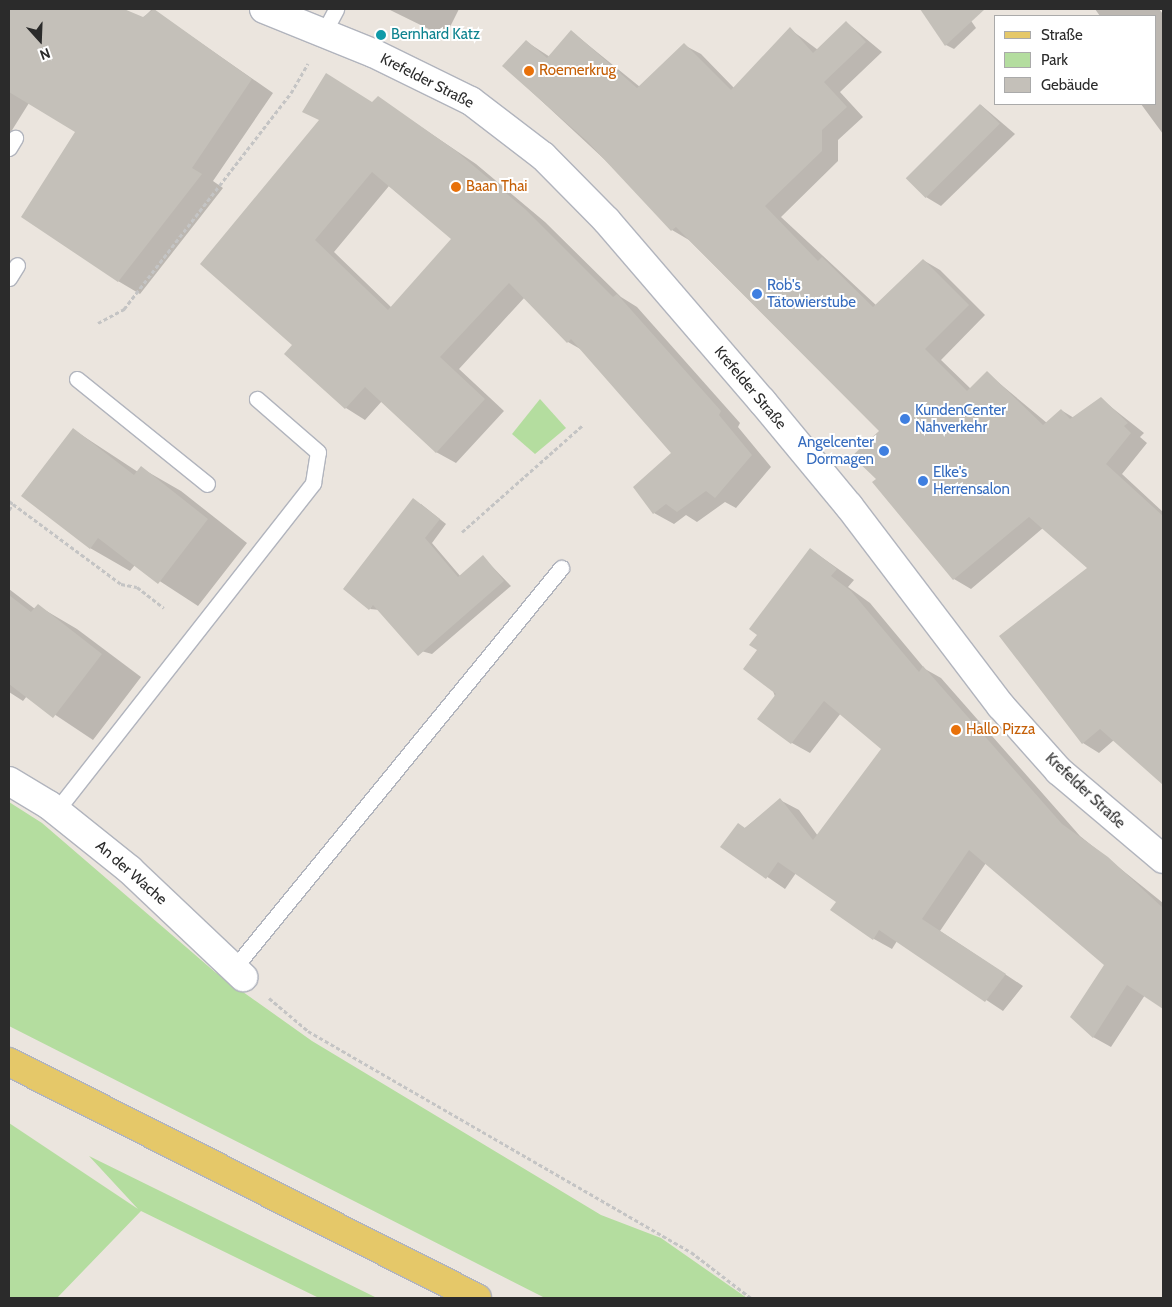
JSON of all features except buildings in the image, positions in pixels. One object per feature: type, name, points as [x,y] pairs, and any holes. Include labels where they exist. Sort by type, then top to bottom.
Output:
[{"type":"main road","points":[[9,1062],[478,1298]]},
{"type":"street","name":"Krefelder Straße","points":[[264,9],[324,32],[471,101],[543,156],[607,221],[762,401],[849,506],[1001,706],[1059,771],[1163,859]]},
{"type":"street","name":"An der Wache","points":[[9,781],[56,811],[130,870],[239,972]]},
{"type":"lane","points":[[324,32],[336,9]]},
{"type":"lane","points":[[77,379],[207,484]]},
{"type":"lane","points":[[56,811],[313,483],[318,452],[257,398]]},
{"type":"lane","points":[[239,972],[561,568]]},
{"type":"path","points":[[98,323],[124,309],[291,93]]},
{"type":"path","points":[[462,532],[583,425]]},
{"type":"path","points":[[9,501],[121,584],[137,587],[164,608]]},
{"type":"path","points":[[9,510],[13,504]]},
{"type":"path","points":[[239,972],[308,1031],[691,1252],[751,1298]]},
{"type":"green space","points":[[540,399],[566,428],[535,454],[512,434]]},
{"type":"green space","points":[[9,802],[42,823],[215,972],[312,1041],[601,1215],[661,1238],[747,1298],[545,1298],[9,1026]]},
{"type":"green space","points":[[9,1123],[138,1209],[89,1156],[377,1298],[319,1298],[141,1211],[57,1298],[9,1298]]},
{"type":"place","name":"Bernhard Katz","points":[[381,35]]},
{"type":"place","name":"Roemerkrug","points":[[529,71]]},
{"type":"place","name":"Baan Thai","points":[[456,187]]},
{"type":"place","name":"Rob's Tätowierstube","points":[[757,294]]},
{"type":"place","name":"KundenCenter Nahverkehr","points":[[905,419]]},
{"type":"place","name":"Angelcenter Dormagen","points":[[884,451]]},
{"type":"place","name":"Elke's Herrensalon","points":[[923,481]]},
{"type":"place","name":"Hallo Pizza","points":[[956,730]]}]
